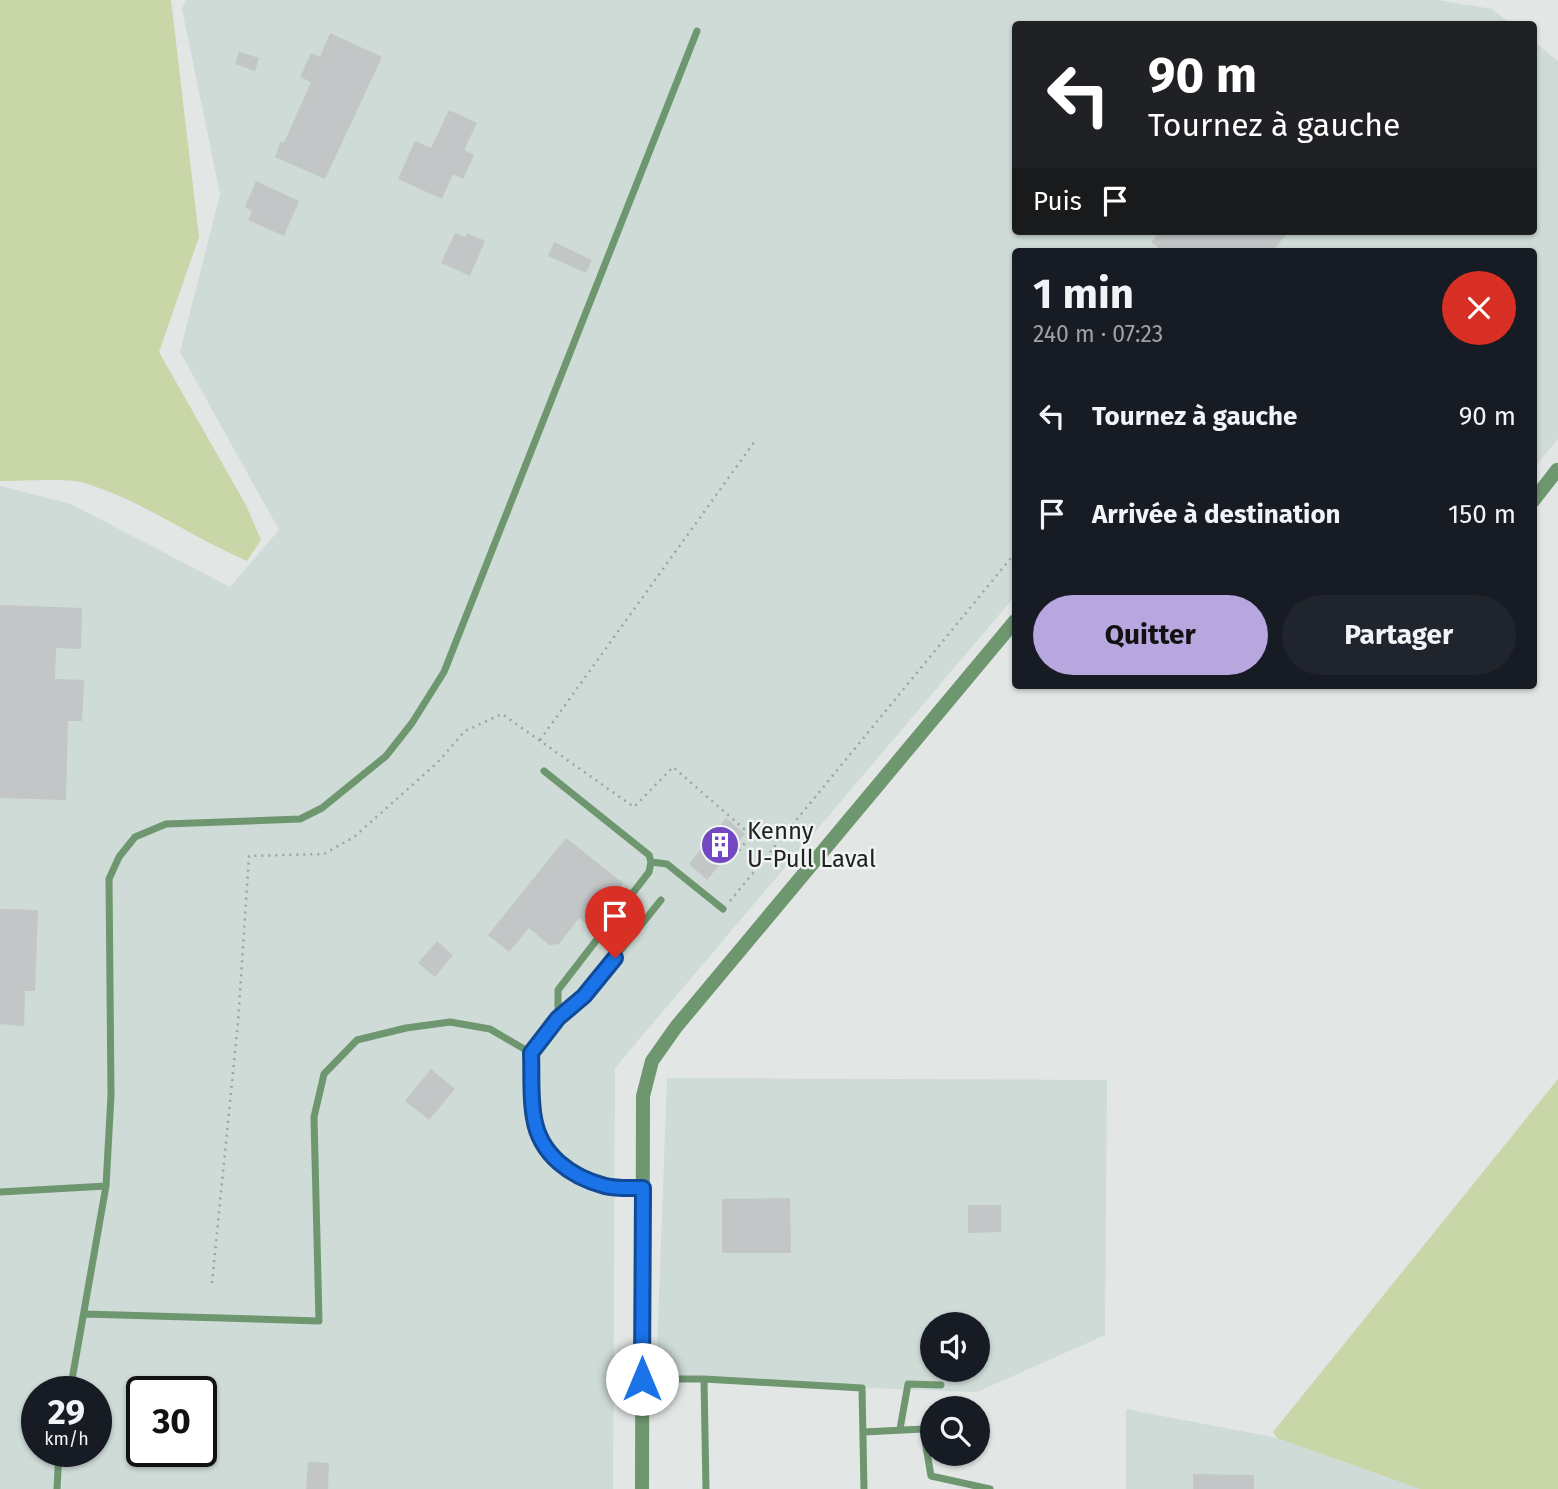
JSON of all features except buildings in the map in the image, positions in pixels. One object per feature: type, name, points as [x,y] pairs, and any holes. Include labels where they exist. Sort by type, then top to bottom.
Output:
[{"type":"street","points":[[1537,495],[1557,470]]},
{"type":"street","points":[[642,1489],[643,1096],[652,1061],[676,1027],[1012,625]]},
{"type":"lane","points":[[73,1376],[106,1185],[111,1095],[109,879],[119,857],[135,837],[166,824],[300,819],[322,808],[386,756],[412,723],[444,672],[697,31]]},
{"type":"lane","points":[[544,771],[649,855],[651,862],[649,872],[558,990],[558,1018]]},
{"type":"lane","points":[[651,862],[667,864],[723,908]]},
{"type":"lane","points":[[643,1188],[606,1186],[564,1168],[550,1155],[538,1134],[533,1117],[531,1053],[558,1018],[584,996],[661,900]]},
{"type":"lane","points":[[84,1314],[319,1321],[314,1117],[324,1074],[357,1040],[405,1028],[450,1022],[490,1029],[531,1053]]},
{"type":"lane","points":[[0,1192],[106,1185]]},
{"type":"lane","points":[[642,1379],[705,1379],[862,1388],[864,1489]]},
{"type":"lane","points":[[705,1379],[706,1489]]},
{"type":"lane","points":[[900,1429],[908,1384],[941,1385]]},
{"type":"lane","points":[[864,1432],[923,1429],[931,1476],[990,1489]]},
{"type":"lane","points":[[57,1489],[58,1467]]},
{"type":"path","points":[[540,740],[755,441]]},
{"type":"path","points":[[723,908],[1012,557]]},
{"type":"path","points":[[212,1283],[238,1022],[250,856],[324,854],[354,837],[400,797],[465,731],[502,714],[634,807],[673,766],[751,835],[732,860],[726,856]]},
{"type":"shaded area","points":[[186,0],[1437,0],[1492,9],[1507,21],[1012,21],[1012,235],[1537,235],[1537,44],[1558,61],[1558,439],[1537,464],[1537,248],[1012,248],[1012,600],[615,1068],[613,1489],[0,1489],[0,486],[71,504],[230,587],[279,530],[180,352],[220,194],[182,9]]},
{"type":"shaded area","points":[[667,1078],[1107,1080],[1105,1335],[977,1392],[656,1380]]},
{"type":"shaded area","points":[[1126,1409],[1277,1438],[1420,1489],[1126,1489]]},
{"type":"green space","points":[[0,0],[171,0],[199,237],[159,352],[246,505],[261,540],[247,561],[103,489],[73,481],[0,481]]},
{"type":"green space","points":[[1558,1079],[1558,1489],[1420,1489],[1277,1438],[1273,1432]]},
{"type":"place","name":"Kenny U-Pull Laval","points":[[720,845]]},
{"type":"route","points":[[615,958],[584,996],[558,1018],[531,1053],[533,1117],[538,1134],[550,1155],[564,1168],[606,1186],[643,1188],[642,1379]]}]
